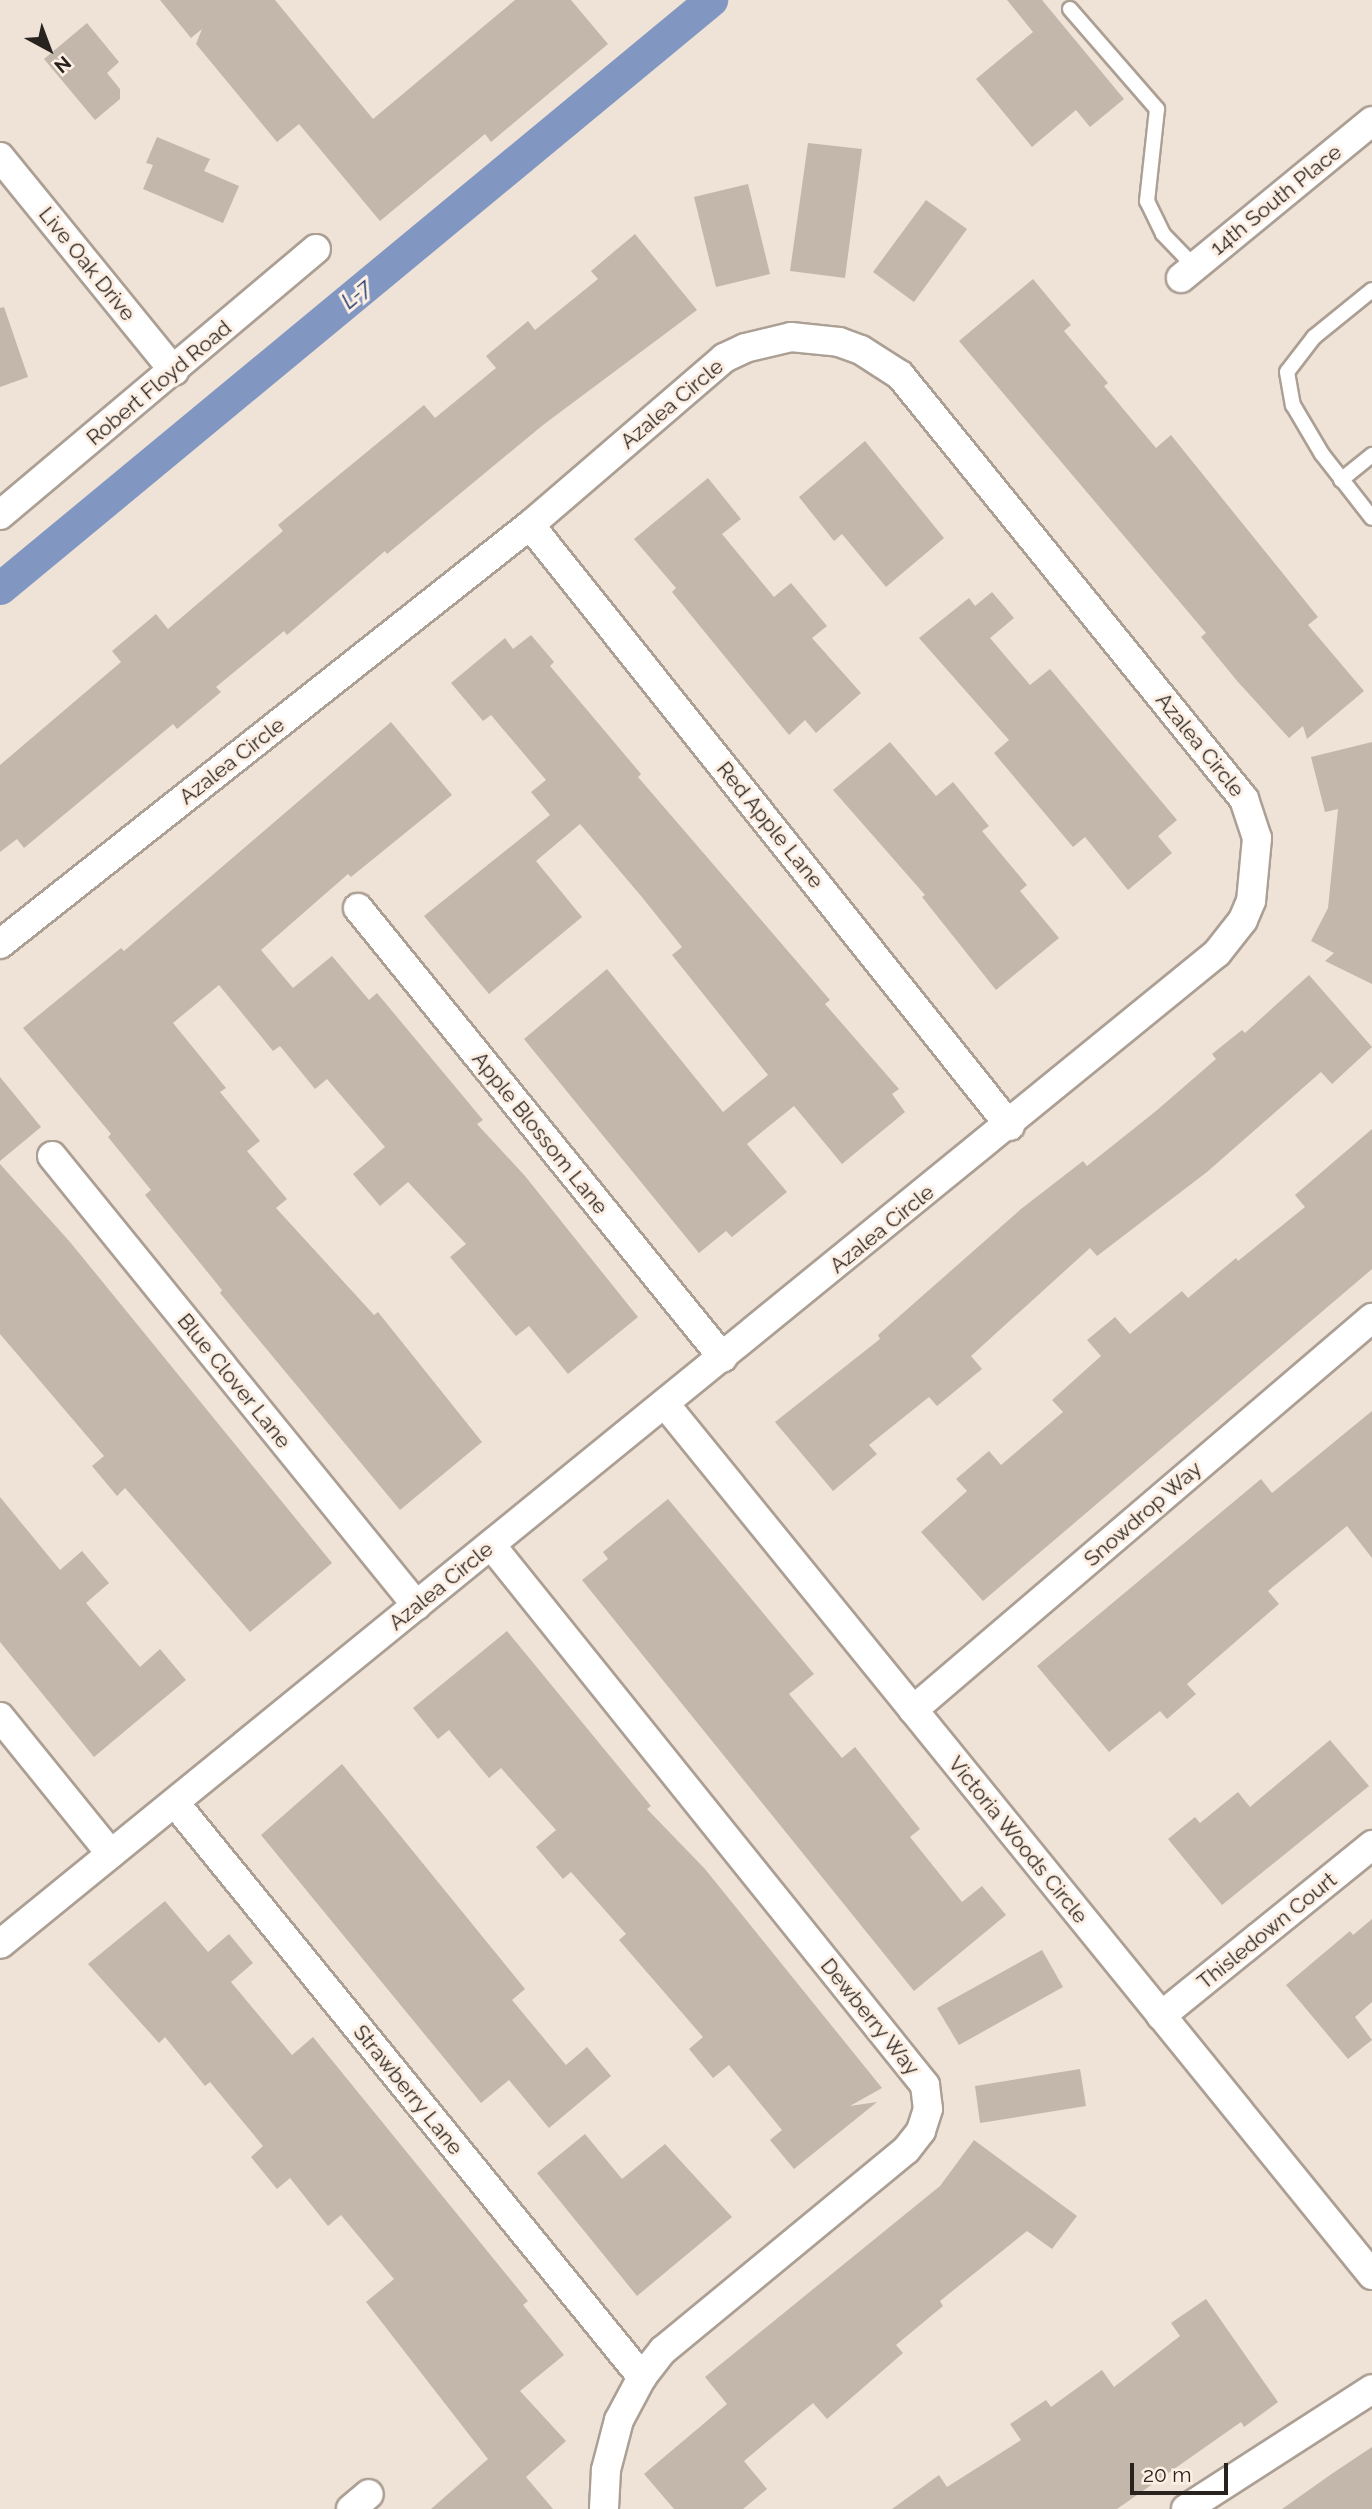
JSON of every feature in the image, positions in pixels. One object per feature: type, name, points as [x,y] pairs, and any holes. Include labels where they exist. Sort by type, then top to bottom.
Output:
[{"type":"street","name":"14th South Place","points":[[1188,273],[1372,121]]},
{"type":"street","name":"Live Oak Drive","points":[[0,157],[174,372]]},
{"type":"street","name":"Robert Floyd Road","points":[[0,515],[174,372],[316,249]]},
{"type":"street","name":"Azalea Circle","points":[[0,944],[530,525],[724,358],[745,348],[791,337],[839,342],[861,350],[901,375],[1244,799],[1259,859],[1251,901],[1231,938],[1010,1126],[0,1944]]},
{"type":"street","name":"Red Apple Lane","points":[[530,525],[1010,1126]]},
{"type":"street","name":"Apple Blossom Lane","points":[[358,908],[723,1358]]},
{"type":"street","name":"Blue Clover Lane","points":[[52,1156],[417,1606]]},
{"type":"street","name":"Snowdrop Way","points":[[913,1710],[1372,1320]]},
{"type":"street","name":"Victoria Woods Circle","points":[[665,1404],[1372,2275]]},
{"type":"street","name":"Dewberry Way","points":[[491,1545],[925,2085],[928,2109],[922,2131],[906,2150],[681,2332],[642,2377],[611,2445],[604,2509]]},
{"type":"street","points":[[0,1717],[111,1854]]},
{"type":"street","name":"Strawberry Lane","points":[[175,1802],[642,2377]]},
{"type":"street","name":"Thisledown Court","points":[[1161,2016],[1372,1845]]},
{"type":"street","points":[[1186,2509],[1372,2389]]},
{"type":"lane","points":[[1070,9],[1157,109],[1147,201],[1163,234],[1188,273]]},
{"type":"lane","points":[[1372,290],[1314,337],[1287,372],[1293,405],[1340,480],[1372,518]]},
{"type":"lane","points":[[1340,480],[1372,454]]},
{"type":"building","points":[[160,0],[275,0],[373,119],[515,0],[571,0],[608,44],[491,142],[485,134],[380,221],[299,124],[277,142],[196,44],[202,29],[191,38]]},
{"type":"building","points":[[1007,0],[1042,0],[1124,99],[1090,127],[1076,110],[1032,147],[976,79],[1033,32]]},
{"type":"building","points":[[87,23],[119,62],[107,73],[120,89],[120,99],[95,120],[44,59]]},
{"type":"building","points":[[157,137],[210,159],[204,171],[239,186],[223,223],[143,189],[153,165],[146,163]]},
{"type":"building","points":[[808,143],[862,149],[845,278],[790,271]]},
{"type":"building","points":[[748,184],[770,274],[716,287],[694,197]]},
{"type":"building","points":[[926,200],[967,229],[914,302],[873,272]]},
{"type":"building","points":[[635,234],[697,310],[543,425],[387,554],[385,551],[287,635],[284,631],[216,687],[221,692],[177,729],[173,724],[24,848],[17,839],[0,852],[0,765],[121,662],[112,651],[156,614],[168,629],[283,531],[278,525],[424,405],[435,418],[496,368],[486,356],[528,321],[535,330],[598,279],[591,271]]},
{"type":"building","points":[[1033,279],[1071,325],[1064,331],[1108,383],[1104,386],[1156,448],[1171,435],[1318,617],[1308,625],[1364,691],[1307,739],[1303,726],[1289,738],[1238,682],[1201,637],[1206,633],[959,341]]},
{"type":"building","points":[[4,307],[28,377],[0,387],[0,308]]},
{"type":"building","points":[[865,441],[944,538],[886,587],[842,534],[834,541],[799,497]]},
{"type":"building","points":[[708,478],[741,519],[722,534],[774,597],[791,583],[827,626],[812,638],[861,693],[816,733],[805,720],[789,735],[672,592],[676,588],[634,539]]},
{"type":"building","points":[[992,592],[1014,618],[990,638],[1030,685],[1050,669],[1177,820],[1158,836],[1172,853],[1128,890],[1085,837],[1073,847],[994,753],[1009,740],[919,638],[969,598],[975,606]]},
{"type":"building","points":[[531,635],[554,662],[550,666],[641,774],[638,777],[830,1000],[825,1004],[899,1089],[892,1094],[905,1112],[842,1164],[794,1106],[747,1144],[787,1192],[732,1237],[726,1231],[699,1253],[524,1039],[607,969],[723,1112],[768,1075],[672,955],[682,947],[641,896],[580,824],[536,861],[582,917],[489,994],[424,916],[550,815],[531,792],[546,780],[491,715],[483,721],[451,683],[505,638],[513,649]]},
{"type":"building","points":[[391,722],[452,795],[351,877],[348,874],[261,950],[293,988],[332,956],[369,1000],[377,993],[483,1120],[477,1124],[525,1176],[638,1317],[568,1374],[529,1326],[516,1336],[450,1257],[466,1244],[408,1182],[380,1206],[353,1174],[385,1147],[327,1079],[315,1089],[280,1046],[273,1051],[219,985],[173,1023],[226,1088],[220,1092],[260,1141],[247,1151],[287,1199],[276,1208],[374,1315],[378,1312],[482,1442],[400,1510],[220,1293],[222,1290],[145,1195],[151,1190],[108,1137],[111,1134],[23,1028],[121,948],[124,951]]},
{"type":"building","points":[[890,742],[936,796],[953,782],[989,826],[982,831],[1027,885],[1020,891],[1059,938],[996,990],[922,897],[925,895],[833,790]]},
{"type":"building","points":[[1372,742],[1372,984],[1325,961],[1334,953],[1311,941],[1328,908],[1338,809],[1325,812],[1311,757]]},
{"type":"building","points":[[1309,975],[1372,1047],[1332,1084],[1321,1072],[1207,1172],[1097,1256],[1090,1248],[971,1356],[982,1369],[937,1406],[929,1397],[869,1445],[877,1454],[833,1491],[775,1422],[880,1339],[878,1335],[1021,1209],[1083,1161],[1087,1166],[1156,1111],[1216,1059],[1212,1054],[1242,1030],[1245,1033]]},
{"type":"building","points":[[0,1077],[41,1127],[0,1161]]},
{"type":"building","points":[[1372,1129],[1372,1269],[983,1601],[921,1532],[967,1491],[956,1479],[989,1451],[1001,1465],[1063,1412],[1052,1400],[1101,1356],[1087,1340],[1115,1317],[1130,1334],[1182,1291],[1188,1298],[1236,1258],[1238,1261],[1305,1207],[1295,1195]]},
{"type":"building","points":[[0,1164],[70,1242],[332,1563],[250,1632],[125,1488],[117,1496],[92,1466],[104,1456],[0,1334]]},
{"type":"building","points":[[1372,1411],[1372,1558],[1347,1526],[1268,1591],[1279,1604],[1187,1684],[1196,1694],[1167,1719],[1160,1711],[1109,1752],[1037,1666],[1261,1479],[1272,1493]]},
{"type":"building","points":[[0,1497],[60,1570],[82,1551],[109,1583],[86,1603],[140,1667],[160,1649],[186,1680],[94,1757],[0,1642]]},
{"type":"building","points":[[668,1499],[814,1674],[789,1694],[842,1758],[855,1747],[920,1829],[910,1837],[962,1902],[982,1886],[1006,1915],[914,1991],[582,1580],[608,1559],[603,1552]]},
{"type":"building","points":[[507,1631],[651,1806],[647,1809],[705,1869],[882,2088],[850,2106],[877,2102],[794,2169],[770,2140],[782,2130],[729,2065],[713,2078],[689,2049],[703,2037],[619,1940],[626,1934],[571,1872],[563,1879],[536,1847],[556,1830],[501,1768],[489,1778],[449,1730],[438,1739],[413,1708]]},
{"type":"building","points":[[1330,1740],[1369,1786],[1222,1905],[1168,1839],[1195,1817],[1200,1823],[1238,1792],[1250,1807]]},
{"type":"building","points":[[342,1764],[525,1989],[512,2000],[566,2065],[587,2047],[611,2076],[549,2128],[509,2080],[481,2103],[261,1835]]},
{"type":"building","points":[[165,1901],[208,1952],[229,1934],[253,1963],[231,1982],[292,2055],[313,2037],[528,2301],[523,2305],[564,2355],[520,2391],[566,2441],[526,2477],[553,2509],[431,2509],[488,2459],[366,2302],[394,2279],[341,2215],[328,2226],[290,2178],[277,2189],[251,2157],[263,2146],[210,2082],[205,2086],[165,2037],[159,2043],[88,1964]]},
{"type":"building","points":[[1372,1919],[1372,2002],[1355,2017],[1372,2040],[1348,2059],[1286,1985],[1350,1931],[1353,1935]]},
{"type":"building","points":[[1042,1950],[1063,1987],[959,2045],[937,2008]]},
{"type":"building","points":[[1080,2069],[1086,2106],[980,2123],[975,2086]]},
{"type":"building","points":[[585,2134],[622,2179],[665,2144],[732,2217],[637,2296],[537,2173]]},
{"type":"building","points":[[974,2140],[1077,2216],[1052,2249],[1027,2231],[940,2301],[943,2306],[896,2345],[903,2353],[827,2419],[813,2403],[744,2461],[767,2489],[743,2509],[674,2509],[644,2474],[727,2404],[705,2377],[940,2186]]},
{"type":"building","points":[[1206,2299],[1278,2402],[1244,2427],[1241,2422],[1117,2509],[892,2509],[939,2475],[947,2487],[1021,2440],[1010,2424],[1046,2400],[1051,2407],[1102,2370],[1114,2387],[1180,2336],[1171,2323]]},
{"type":"building","points":[[1372,2447],[1372,2509],[1282,2509],[1333,2473]]},
{"type":"waterway","name":"L-7","points":[[0,588],[711,0]]}]
